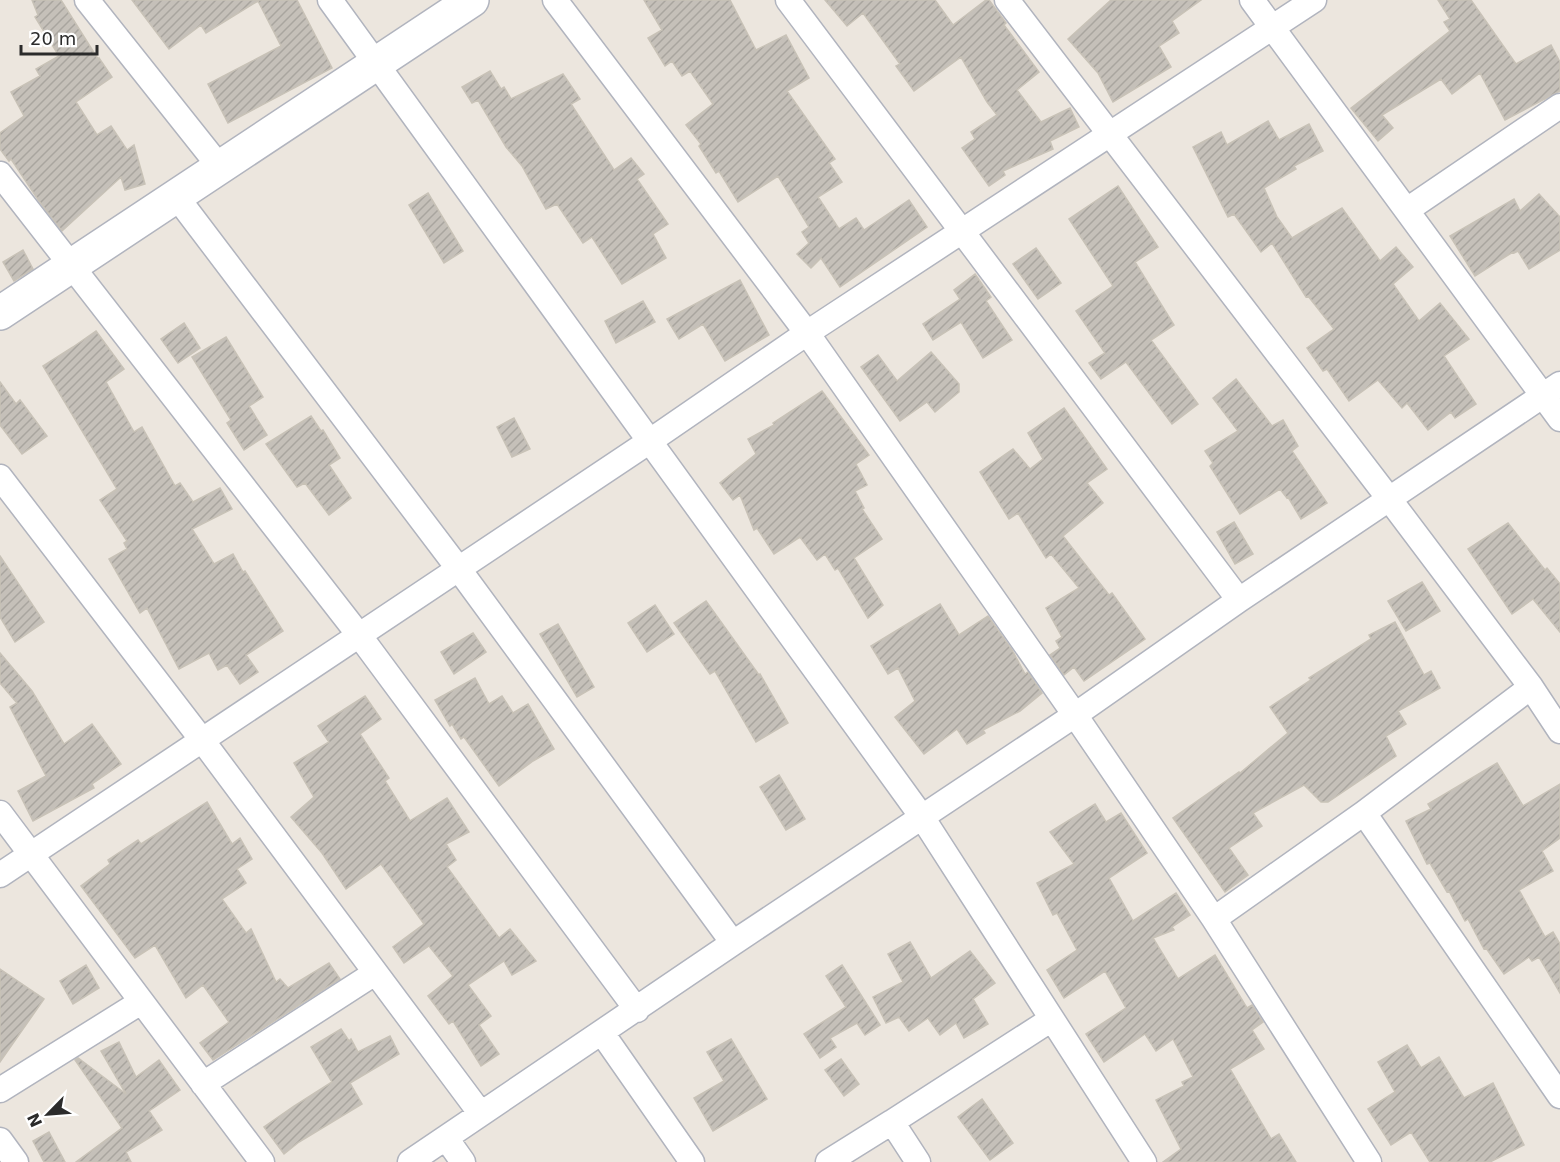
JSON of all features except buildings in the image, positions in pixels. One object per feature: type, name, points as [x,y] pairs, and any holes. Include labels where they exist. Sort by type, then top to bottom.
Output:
[{"type":"street","points":[[87,0],[219,166]]},
{"type":"street","points":[[330,0],[378,63],[922,817],[1144,1162]]},
{"type":"street","points":[[0,313],[472,0]]},
{"type":"street","points":[[555,0],[807,333],[1076,715],[1214,919],[1369,1162]]},
{"type":"street","points":[[788,0],[1239,600]]},
{"type":"street","points":[[1007,0],[1390,500],[1531,687],[1560,730]]},
{"type":"street","points":[[1252,0],[1407,210],[1552,389],[1560,418]]},
{"type":"street","points":[[0,874],[650,441],[807,333],[1314,0]]},
{"type":"street","points":[[1407,210],[1560,106]]},
{"type":"street","points":[[0,174],[70,267],[359,635],[637,1010]]},
{"type":"street","points":[[176,196],[458,568],[733,944]]},
{"type":"street","points":[[410,1162],[1076,715],[1239,600],[1552,389]]},
{"type":"street","points":[[0,477],[202,740],[481,1114]]},
{"type":"street","points":[[1214,919],[1364,813],[1531,687]]},
{"type":"street","points":[[0,813],[262,1162]]},
{"type":"street","points":[[1364,813],[1560,1096]]},
{"type":"street","points":[[203,1084],[375,973]]},
{"type":"street","points":[[0,1090],[141,1002]]},
{"type":"street","points":[[828,1162],[1052,1019]]},
{"type":"street","points":[[602,1033],[692,1162]]},
{"type":"street","points":[[892,1122],[918,1162]]},
{"type":"street","points":[[446,1138],[463,1162]]},
{"type":"street","points":[[0,1140],[16,1162]]}]
